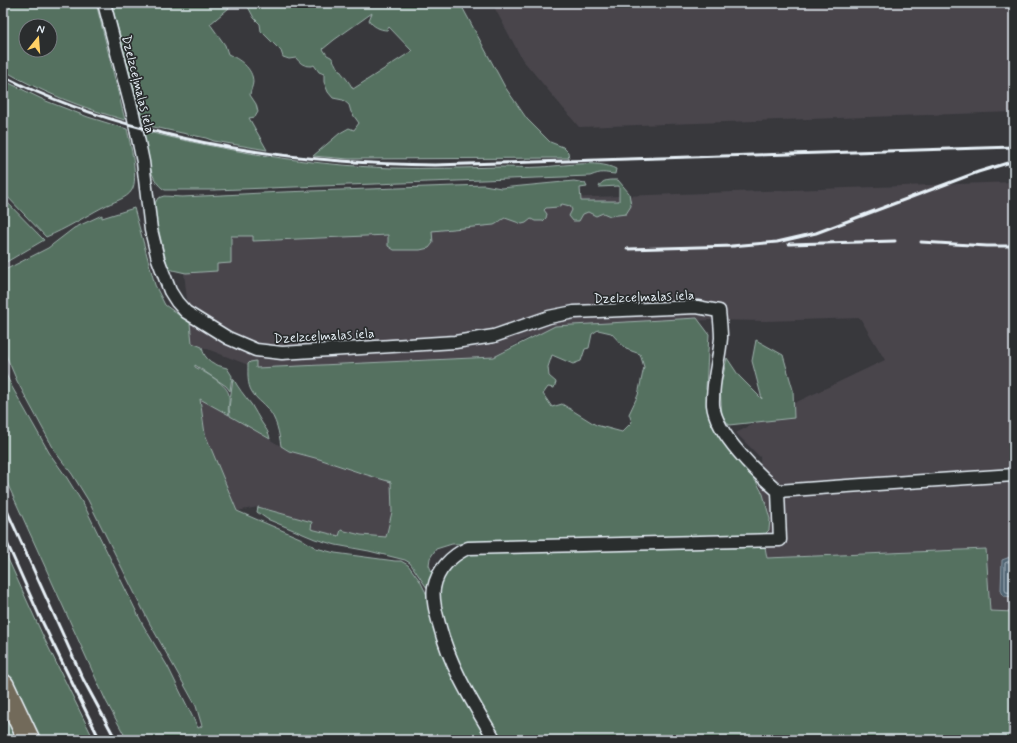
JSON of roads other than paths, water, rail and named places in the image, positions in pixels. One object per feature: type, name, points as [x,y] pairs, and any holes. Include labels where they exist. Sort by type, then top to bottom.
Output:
[{"type":"highway","points":[[3,685],[29,740]]},
{"type":"street","name":"Dzelzceļmalas iela","points":[[104,3],[143,162],[151,230],[164,277],[170,291],[186,312],[228,338],[256,350],[282,353],[469,340],[494,336],[549,317],[574,312],[697,307],[719,311],[721,337],[713,391],[714,413],[724,432],[744,457],[763,478],[778,491]]},
{"type":"street","points":[[495,740],[454,669],[440,629],[433,597],[436,580],[447,562],[455,555],[468,548],[780,540],[778,491],[1014,475]]},
{"type":"water","points":[[1010,557],[1014,558],[1014,597],[1004,596],[1001,591],[1002,560]]},
{"type":"railway","points":[[3,76],[39,93],[93,114],[185,139],[256,152],[363,163],[435,165],[1014,147]]},
{"type":"railway","points":[[731,246],[777,242],[816,233],[978,172],[1014,161]]},
{"type":"railway","points":[[789,244],[895,241]]},
{"type":"railway","points":[[921,242],[1014,246]]},
{"type":"railway","points":[[627,249],[735,246]]},
{"type":"railway","points":[[3,502],[83,679],[116,740]]},
{"type":"railway","points":[[3,534],[39,615],[100,740]]}]
